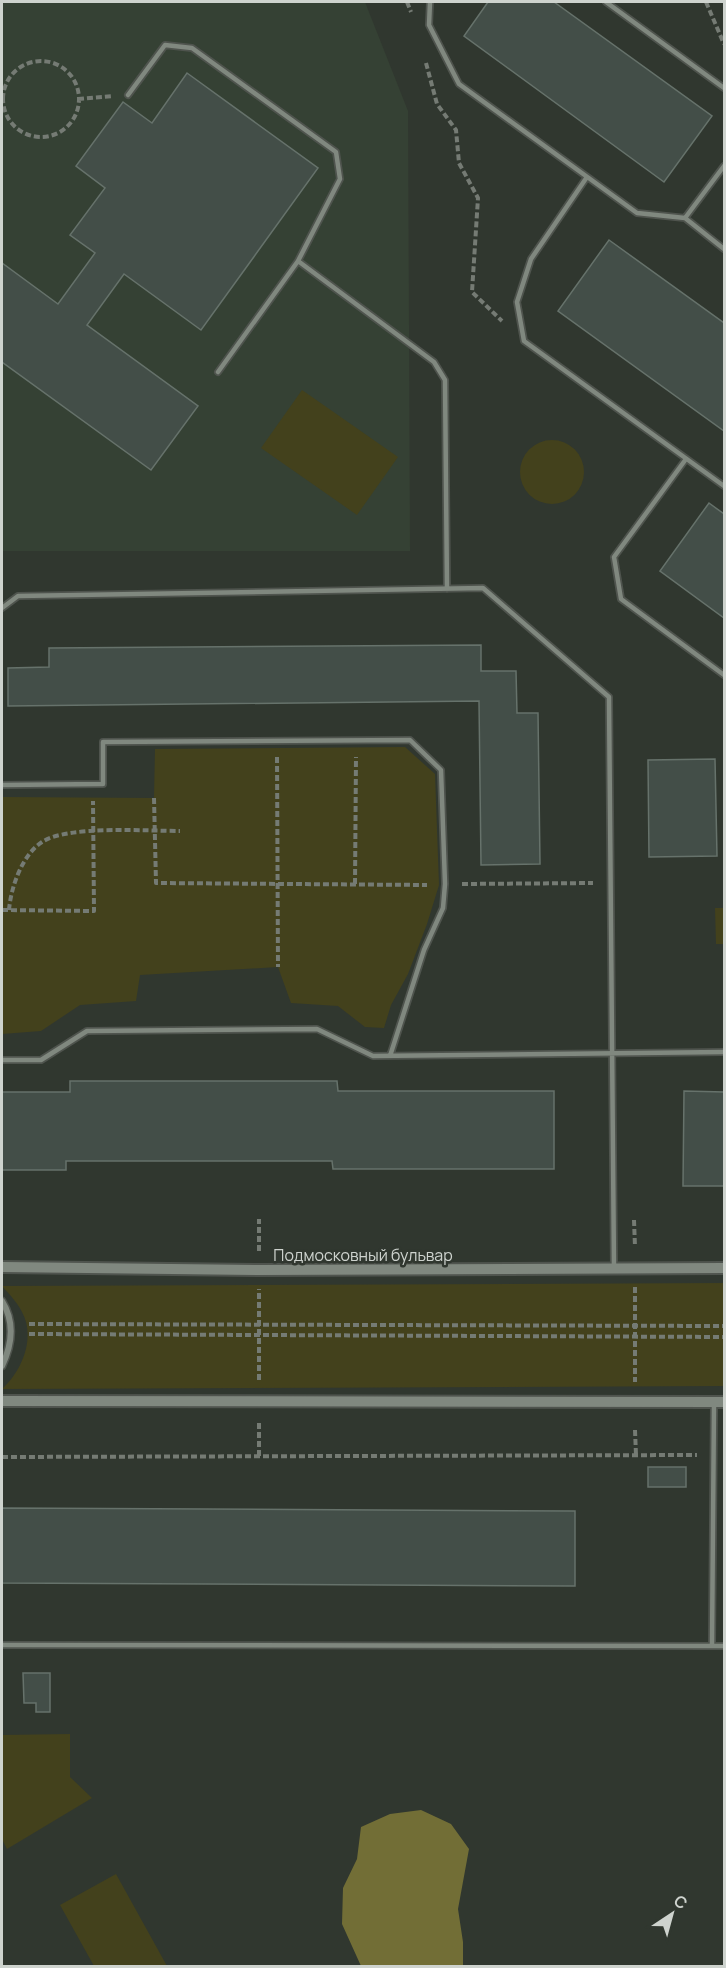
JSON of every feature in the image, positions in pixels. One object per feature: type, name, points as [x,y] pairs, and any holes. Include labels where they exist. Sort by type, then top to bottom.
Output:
[{"type":"street","name":"Подмосковный бульвар","points":[[2,1267],[259,1270],[724,1268]]},
{"type":"street","points":[[2,1301],[8,1311],[12,1333],[2,1366]]},
{"type":"street","points":[[2,1401],[719,1402]]},
{"type":"lane","points":[[430,2],[429,25],[459,84],[637,213],[685,218],[724,249]]},
{"type":"lane","points":[[606,2],[724,88]]},
{"type":"lane","points":[[128,95],[165,45],[192,48],[336,152],[340,179],[298,261],[218,372]]},
{"type":"lane","points":[[685,218],[724,166]]},
{"type":"lane","points":[[587,177],[531,259],[517,302],[524,341],[724,486]]},
{"type":"lane","points":[[298,261],[434,362],[446,380],[447,589]]},
{"type":"lane","points":[[686,459],[614,557],[621,599],[724,675]]},
{"type":"lane","points":[[2,608],[18,596],[483,588],[609,696],[614,1269]]},
{"type":"lane","points":[[2,785],[104,784],[103,742],[410,740],[441,770],[445,884],[443,908],[424,950],[390,1056]]},
{"type":"lane","points":[[2,1060],[41,1060],[87,1031],[145,1030],[317,1029],[372,1056],[724,1052]]},
{"type":"lane","points":[[712,1646],[713,1455],[719,1402]]},
{"type":"lane","points":[[2,1645],[724,1646]]},
{"type":"path","points":[[407,2],[413,18]]},
{"type":"path","points":[[706,2],[724,44]]},
{"type":"path","points":[[425,60],[437,104],[456,130],[459,163],[478,198],[472,292],[524,341]]},
{"type":"path","points":[[41,61],[54,63],[66,70],[74,80],[78,99],[79,106],[74,118],[66,128],[54,135],[41,137],[28,135],[16,128],[8,118],[2,96],[8,80],[16,70],[28,63],[41,61]]},
{"type":"path","points":[[78,99],[128,95]]},
{"type":"path","points":[[355,884],[356,747]]},
{"type":"path","points":[[277,748],[278,967]]},
{"type":"path","points":[[2,910],[94,911],[93,798]]},
{"type":"path","points":[[154,798],[156,883],[438,885]]},
{"type":"path","points":[[9,910],[10,892],[17,873],[42,842],[63,834],[93,831],[180,831]]},
{"type":"path","points":[[445,884],[612,883]]},
{"type":"path","points":[[259,1219],[259,1456]]},
{"type":"path","points":[[634,1220],[634,1247]]},
{"type":"path","points":[[635,1283],[635,1386]]},
{"type":"path","points":[[11,1323],[259,1326],[724,1326]]},
{"type":"path","points":[[12,1333],[724,1337]]},
{"type":"path","points":[[635,1430],[636,1455]]},
{"type":"path","points":[[2,1457],[713,1455]]},
{"type":"shaded area","points":[[2,2],[365,2],[408,111],[410,551],[2,551]]},
{"type":"shaded area","points":[[302,390],[398,457],[357,515],[261,448]]},
{"type":"shaded area","points":[[552,440],[570,446],[578,454],[584,472],[578,490],[570,498],[552,504],[534,498],[526,490],[520,472],[526,454],[534,446]]},
{"type":"shaded area","points":[[405,747],[435,774],[439,885],[408,974],[391,1005],[384,1028],[365,1027],[338,1006],[291,1003],[278,967],[140,975],[136,1001],[80,1005],[41,1031],[2,1034],[2,797],[154,798],[155,749]]},
{"type":"shaded area","points":[[715,908],[724,908],[724,944],[716,944]]},
{"type":"shaded area","points":[[724,1283],[724,1386],[2,1389],[16,1373],[21,1363],[28,1332],[20,1308],[2,1286]]},
{"type":"shaded area","points":[[70,1734],[70,1777],[92,1798],[7,1849],[2,1839],[2,1735]]},
{"type":"shaded area","points":[[421,1810],[451,1824],[469,1849],[458,1909],[463,1942],[463,1966],[361,1966],[342,1924],[343,1888],[357,1859],[361,1827],[390,1814]]},
{"type":"shaded area","points":[[116,1874],[167,1966],[94,1966],[60,1905]]},
{"type":"building","points":[[488,2],[554,2],[712,116],[664,182],[464,36]]},
{"type":"building","points":[[187,73],[318,168],[201,330],[124,274],[87,325],[198,406],[151,470],[2,362],[2,263],[58,304],[95,253],[70,235],[105,188],[76,166],[123,102],[152,123]]},
{"type":"building","points":[[609,240],[724,323],[724,431],[558,311]]},
{"type":"building","points":[[709,503],[724,514],[724,618],[660,571]]},
{"type":"building","points":[[481,645],[481,671],[516,671],[517,713],[538,713],[540,864],[481,865],[479,701],[8,706],[8,668],[49,667],[49,648]]},
{"type":"building","points":[[715,759],[717,856],[649,857],[648,760]]},
{"type":"building","points":[[70,1081],[337,1081],[338,1091],[554,1091],[554,1169],[333,1169],[332,1161],[66,1161],[66,1170],[2,1170],[2,1092],[70,1092]]},
{"type":"building","points":[[684,1091],[724,1092],[724,1186],[683,1186]]},
{"type":"building","points":[[648,1467],[686,1467],[686,1487],[648,1487]]},
{"type":"building","points":[[2,1508],[575,1511],[575,1586],[2,1583]]},
{"type":"building","points":[[23,1673],[50,1673],[50,1712],[36,1712],[36,1703],[24,1703]]}]
